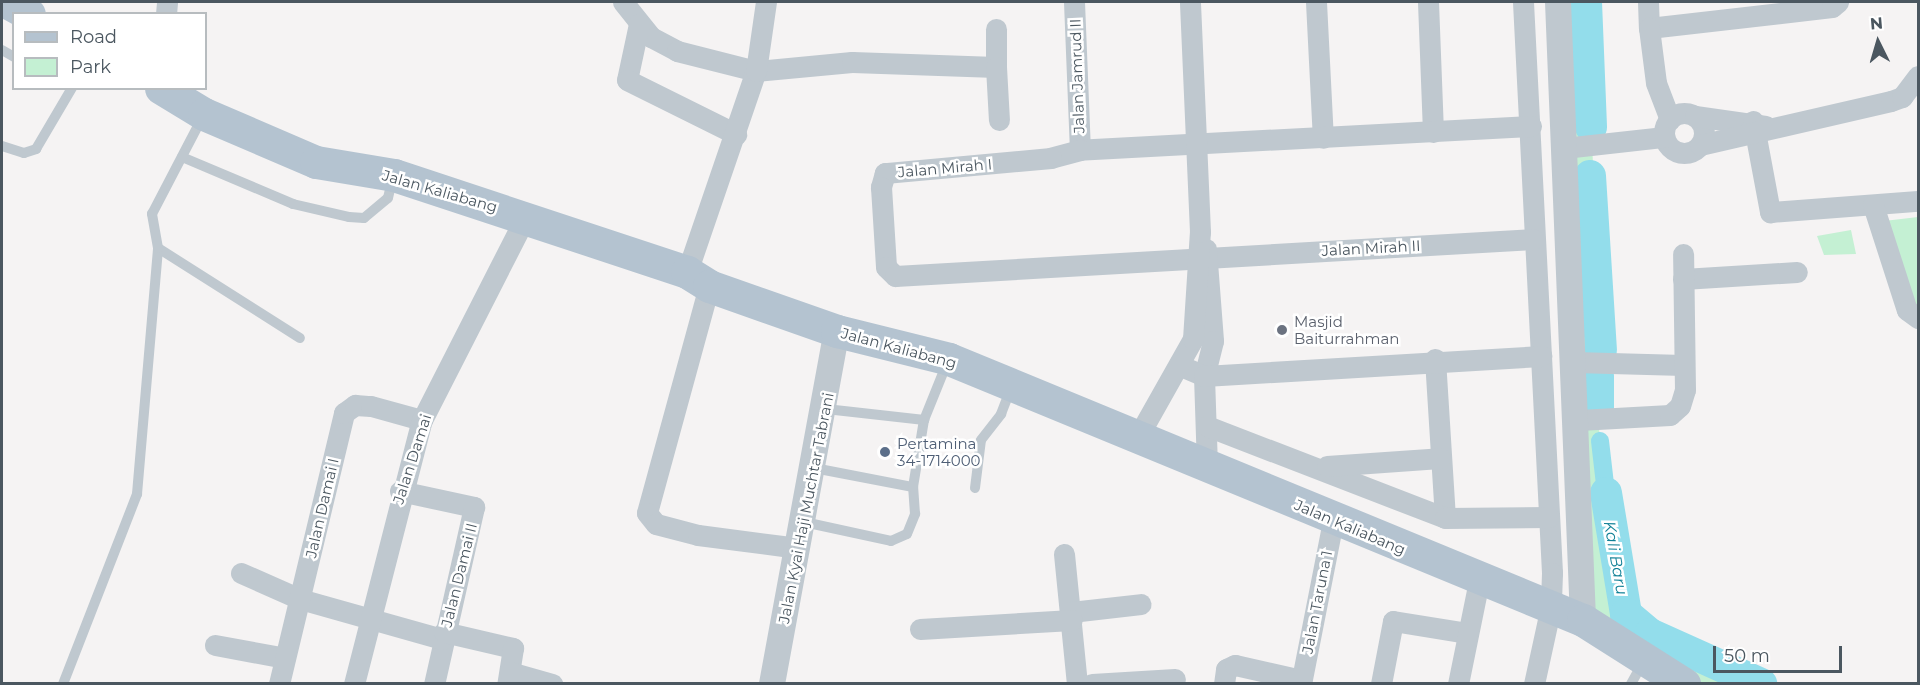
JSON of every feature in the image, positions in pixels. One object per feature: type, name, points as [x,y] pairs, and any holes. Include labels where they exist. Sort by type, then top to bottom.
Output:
[{"type":"main road","points":[[8,2],[26,12]]},
{"type":"main road","name":"Jalan Kaliabang","points":[[164,90],[204,114],[316,162],[394,175],[526,216],[837,332],[949,359],[1011,388],[1136,440],[1207,465],[1333,521],[1550,610],[1584,620],[1638,670],[1684,684]]},
{"type":"street","points":[[623,2],[639,24],[677,51],[756,71],[852,62],[996,67]]},
{"type":"street","points":[[765,2],[756,71],[736,134],[698,279],[647,513],[656,524],[698,535],[798,549]]},
{"type":"street","name":"Jalan Jamrud II","points":[[1074,2],[1080,150]]},
{"type":"street","points":[[1190,2],[1200,232],[1213,340],[1204,375],[1207,465]]},
{"type":"street","points":[[1316,2],[1323,138]]},
{"type":"street","points":[[1428,2],[1433,132]]},
{"type":"street","points":[[1523,2],[1533,239],[1549,517],[1550,610],[1534,684]]},
{"type":"street","points":[[1558,2],[1571,147],[1577,362],[1593,419],[1584,620]]},
{"type":"street","points":[[1648,2],[1656,83],[1667,128],[1682,153],[1700,145],[1760,129],[1891,101],[1902,97],[1918,76]]},
{"type":"street","points":[[1649,28],[1756,8],[1832,8],[1838,2]]},
{"type":"street","points":[[639,24],[627,80],[736,134]]},
{"type":"street","points":[[996,29],[999,120]]},
{"type":"street","points":[[1571,147],[1605,144],[1667,128],[1682,113],[1760,129]]},
{"type":"street","points":[[1695,116],[1704,133],[1700,145]]},
{"type":"street","name":"Jalan Mirah I","points":[[1202,257],[888,274],[885,173],[1051,158],[1080,150],[1530,126]]},
{"type":"street","points":[[1760,129],[1770,212],[1918,201]]},
{"type":"street","points":[[1873,205],[1907,310],[1918,318]]},
{"type":"street","name":"Jalan Damai","points":[[354,684],[400,491],[422,420],[526,216]]},
{"type":"street","name":"Jalan Mirah II","points":[[1202,257],[1533,239]]},
{"type":"street","points":[[1593,419],[1670,415],[1685,390],[1683,254]]},
{"type":"street","points":[[1136,440],[1181,366],[1193,339],[1202,257]]},
{"type":"street","points":[[1683,279],[1797,272]]},
{"type":"street","name":"Jalan Kyai Haji Muchtar Tabrani","points":[[772,684],[826,409],[837,332]]},
{"type":"street","points":[[1181,366],[1204,375],[1435,359],[1541,356]]},
{"type":"street","points":[[1435,359],[1445,518]]},
{"type":"street","points":[[1577,362],[1683,365]]},
{"type":"street","name":"Jalan Damai I","points":[[279,684],[348,408],[371,406],[422,420]]},
{"type":"street","points":[[1207,426],[1320,466],[1445,518],[1549,517]]},
{"type":"street","points":[[1320,466],[1440,458]]},
{"type":"street","name":"Jalan Damai II","points":[[400,491],[474,507],[443,635],[434,684]]},
{"type":"street","name":"Jalan Taruna 1","points":[[1301,682],[1333,521]]},
{"type":"street","points":[[1064,554],[1077,684]]},
{"type":"street","points":[[241,573],[300,599],[370,619],[513,648],[508,678],[552,684]]},
{"type":"street","points":[[1458,684],[1479,581]]},
{"type":"street","points":[[920,629],[1072,616],[1141,604]]},
{"type":"street","points":[[1381,684],[1394,621],[1468,633]]},
{"type":"street","points":[[215,645],[285,658]]},
{"type":"street","points":[[1224,684],[1226,669],[1235,665],[1301,682]]},
{"type":"street","points":[[1092,684],[1175,679]]},
{"type":"lane","points":[[2,146],[24,153],[36,149],[71,90]]},
{"type":"lane","points":[[63,684],[137,494],[158,248],[152,214],[204,114]]},
{"type":"lane","points":[[182,157],[293,204],[349,217],[364,218],[388,198],[394,175]]},
{"type":"lane","points":[[158,248],[300,338]]},
{"type":"lane","points":[[804,522],[899,539],[907,534],[915,514],[913,487],[924,420],[949,359]]},
{"type":"lane","points":[[975,488],[981,441],[1001,414],[1011,388]]},
{"type":"lane","points":[[826,409],[924,420]]},
{"type":"lane","points":[[814,468],[913,487]]},
{"type":"green space","points":[[1558,2],[1586,2],[1601,350],[1598,419],[1612,554],[1626,614],[1650,634],[1759,683],[1684,683],[1583,620]]},
{"type":"green space","points":[[1918,217],[1918,312],[1884,221]]},
{"type":"green space","points":[[1851,230],[1856,254],[1824,255],[1817,236]]},
{"type":"waterway","points":[[1586,2],[1591,127]]},
{"type":"waterway","points":[[1590,176],[1601,350]]},
{"type":"waterway","points":[[1598,376],[1598,410]]},
{"type":"waterway","points":[[1600,441],[1606,493]]},
{"type":"waterway","name":"Kali Baru","points":[[1606,493],[1626,614],[1650,634],[1761,684]]},
{"type":"place","name":"Masjid Baiturrahman","points":[[1282,330]]},
{"type":"place","name":"Pertamina 34-1714000","points":[[885,452]]}]
